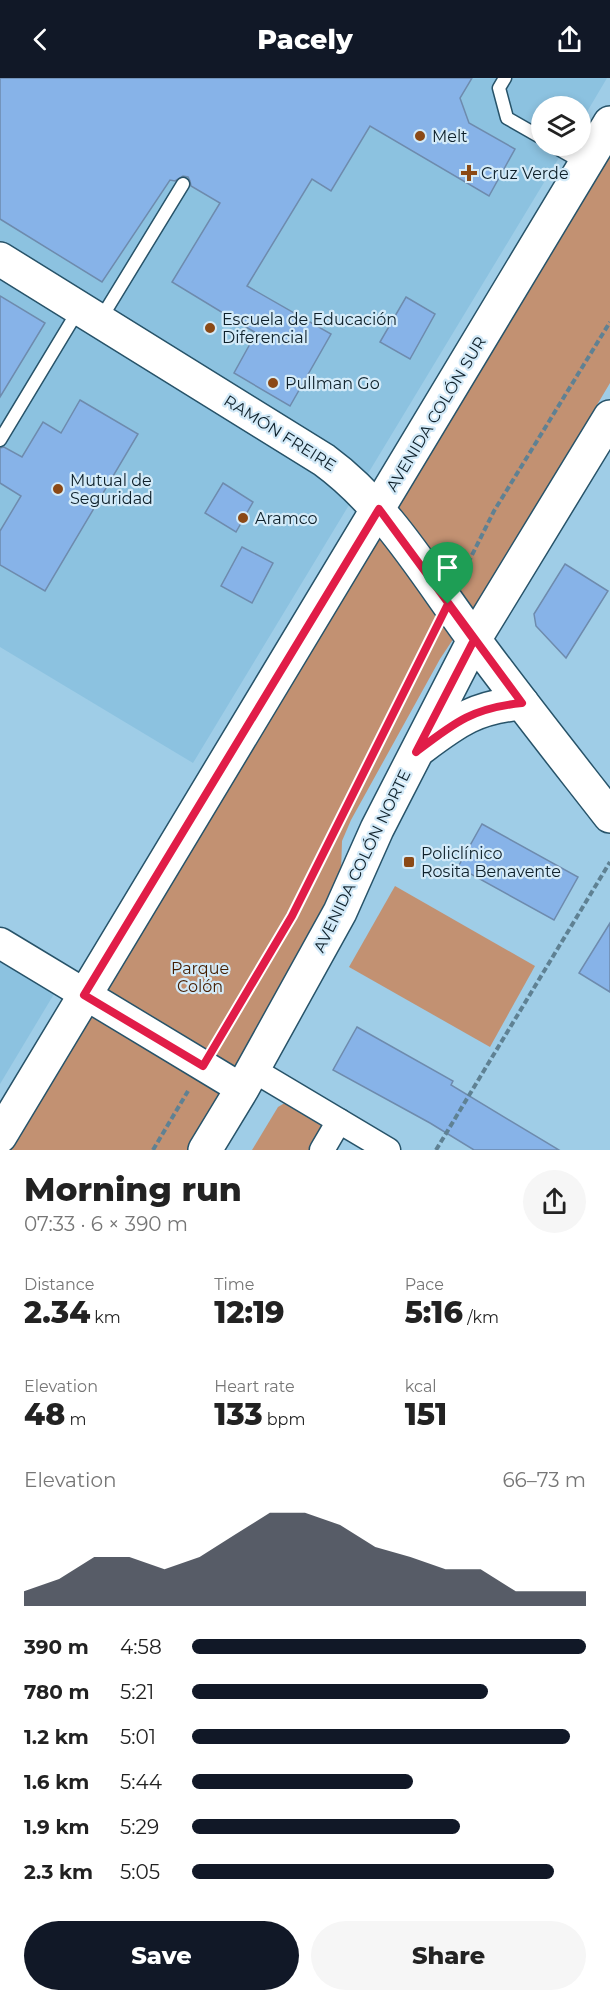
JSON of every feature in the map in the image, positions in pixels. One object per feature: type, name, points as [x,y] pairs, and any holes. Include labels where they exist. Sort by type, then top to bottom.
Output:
[{"type":"main road","name":"AVENIDA COLÓN SUR","points":[[0,1136],[610,123]]},
{"type":"main road","name":"RAMÓN FREIRE","points":[[0,259],[324,460],[347,477],[379,509],[474,640],[610,816]]},
{"type":"main road","name":"AVENIDA COLÓN NORTE","points":[[204,1150],[247,1079],[340,912],[376,829],[474,640],[610,417]]},
{"type":"main road","points":[[416,752],[453,723],[482,709],[522,703]]},
{"type":"street","points":[[0,943],[203,1066],[247,1079],[339,1121],[388,1150]]},
{"type":"street","points":[[322,1150],[339,1121]]},
{"type":"lane","points":[[505,78],[499,88],[507,118],[531,132]]},
{"type":"lane","points":[[571,156],[585,164]]},
{"type":"lane","points":[[0,440],[183,184]]},
{"type":"path","points":[[153,1150],[292,916],[494,511],[610,322]]},
{"type":"path","points":[[436,1150],[610,862]]},
{"type":"shaded area","points":[[0,78],[607,78],[591,105],[591,96],[531,96],[531,156],[560,156],[193,763],[0,647]]},
{"type":"shaded area","points":[[0,955],[57,989],[0,1084]]},
{"type":"green space","name":"Parque Colón","points":[[610,147],[610,383],[499,570],[440,659],[351,820],[342,841],[341,873],[337,892],[187,1150],[10,1150],[361,557]]},
{"type":"green space","points":[[395,886],[535,966],[490,1047],[349,967]]},
{"type":"green space","points":[[288,1101],[319,1117],[323,1127],[317,1150],[252,1150],[278,1107]]},
{"type":"building","points":[[0,78],[472,78],[460,98],[469,123],[515,149],[489,196],[370,126],[331,191],[312,179],[247,286],[331,334],[290,406],[234,373],[256,333],[172,282],[220,203],[191,186],[188,177],[183,176],[175,181],[170,180],[102,282],[0,219]]},
{"type":"building","points":[[0,296],[45,323],[0,397]]},
{"type":"building","points":[[406,297],[435,314],[410,359],[380,342]]},
{"type":"building","name":"Mutual de Seguridad","points":[[80,400],[138,434],[45,591],[0,565],[0,531],[21,496],[0,483],[0,448],[4,447],[22,457],[43,422],[61,433]]},
{"type":"building","points":[[223,483],[253,502],[236,532],[205,513]]},
{"type":"building","points":[[242,547],[273,563],[252,603],[221,586]]},
{"type":"building","points":[[565,564],[608,591],[566,658],[536,626],[534,614]]},
{"type":"building","points":[[482,824],[578,877],[554,920],[458,867]]},
{"type":"building","points":[[610,923],[610,992],[579,973]]},
{"type":"building","points":[[357,1027],[453,1081],[451,1085],[559,1150],[474,1150],[333,1070]]},
{"type":"place","name":"Melt","points":[[420,136]]},
{"type":"place","name":"Cruz Verde","points":[[469,173]]},
{"type":"place","name":"Escuela de Educación Diferencial","points":[[210,328]]},
{"type":"place","name":"Pullman Go","points":[[273,383]]},
{"type":"place","name":"Mutual de Seguridad","points":[[58,489]]},
{"type":"place","name":"Aramco","points":[[243,518]]},
{"type":"place","name":"Policlínico Rosita Benavente","points":[[409,862]]},
{"type":"route","points":[[379,509],[522,703],[482,709],[453,723],[416,752],[474,640],[448,604],[292,916],[203,1066],[84,995],[379,509]]}]
